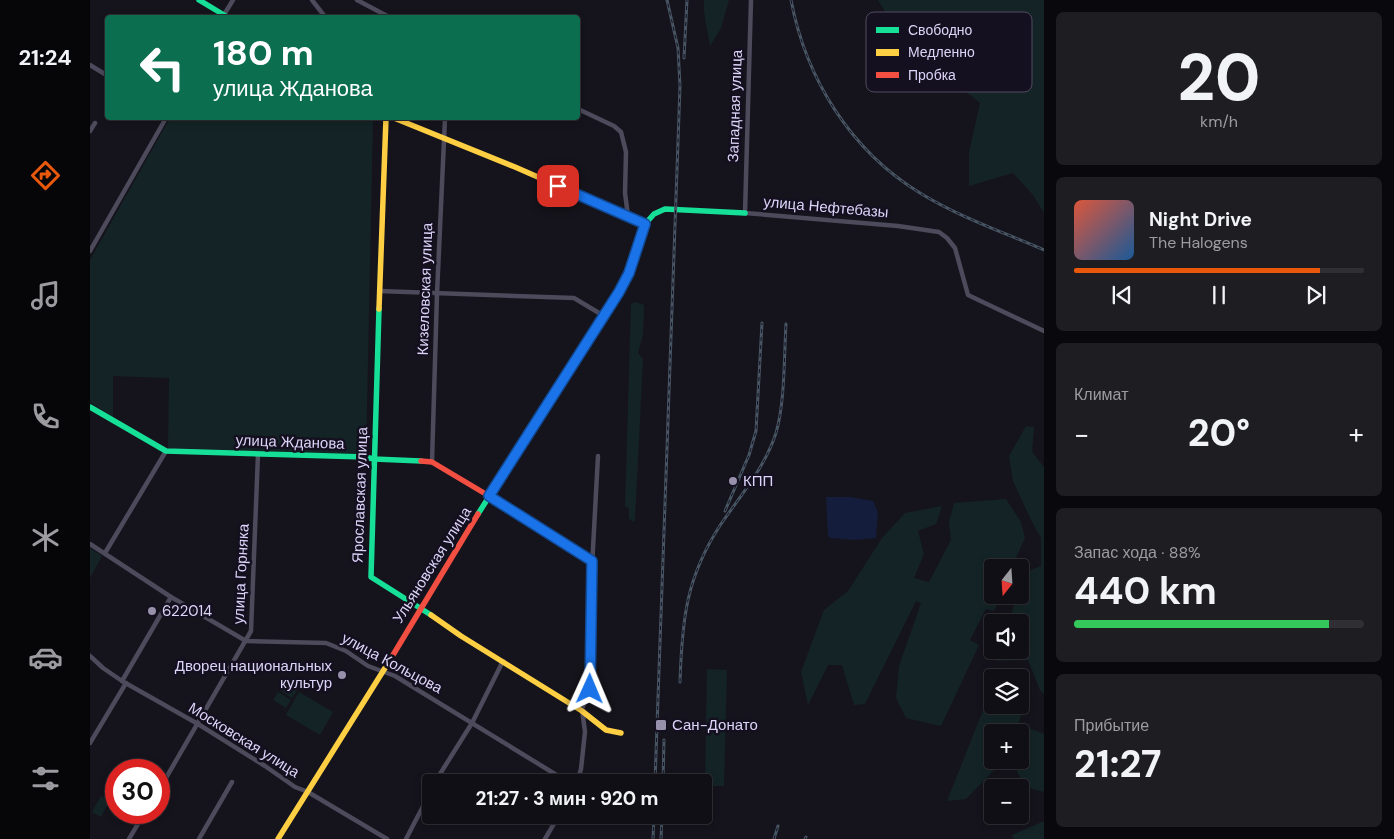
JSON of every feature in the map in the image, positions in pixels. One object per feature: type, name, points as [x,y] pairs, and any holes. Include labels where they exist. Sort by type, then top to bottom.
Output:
[{"type":"street","points":[[199,0],[223,15]]},
{"type":"street","points":[[225,15],[232,0]]},
{"type":"street","points":[[312,0],[324,15]]},
{"type":"street","points":[[357,0],[385,15]]},
{"type":"street","name":"Западная улица","points":[[744,213],[751,0]]},
{"type":"street","points":[[90,66],[105,74]]},
{"type":"street","points":[[580,110],[614,126],[621,132],[626,152],[625,187],[628,216]]},
{"type":"street","points":[[90,251],[165,120]]},
{"type":"street","name":"Ярославская улица","points":[[386,120],[371,577],[461,636],[582,711],[606,730],[621,733]]},
{"type":"street","points":[[399,120],[515,167],[645,224]]},
{"type":"street","name":"Кизеловская улица","points":[[432,462],[445,120]]},
{"type":"street","points":[[90,131],[95,123]]},
{"type":"street","name":"улица Нефтебазы","points":[[645,224],[654,214],[666,210],[744,213],[898,226],[939,232],[955,248],[968,295],[1044,331]]},
{"type":"street","name":"Ульяновская улица","points":[[278,839],[489,496],[604,316],[629,273],[645,224]]},
{"type":"street","points":[[90,237],[96,240]]},
{"type":"street","points":[[379,291],[574,298],[604,316]]},
{"type":"street","name":"улица Жданова","points":[[90,407],[166,452],[360,457],[432,462],[592,561]]},
{"type":"street","points":[[105,553],[166,452]]},
{"type":"street","name":"улица Горняка","points":[[170,771],[251,631],[258,454]]},
{"type":"street","points":[[579,774],[585,732],[582,711],[590,689],[592,561],[598,456]]},
{"type":"street","name":"улица Кольцова","points":[[90,544],[171,597],[246,640],[326,643],[338,647],[368,666],[395,676],[555,774]]},
{"type":"street","points":[[90,743],[171,597]]},
{"type":"street","name":"Московская улица","points":[[90,656],[103,668],[124,682],[198,724],[265,766],[295,788],[308,792],[388,839]]},
{"type":"street","points":[[440,774],[472,723],[503,661]]},
{"type":"street","points":[[199,839],[232,782]]},
{"type":"street","points":[[406,839],[422,808]]},
{"type":"street","points":[[129,839],[138,824]]},
{"type":"street","points":[[545,839],[554,824]]},
{"type":"shaded area","points":[[704,0],[729,0],[721,28],[710,46],[705,18]]},
{"type":"shaded area","points":[[878,0],[1044,0],[1044,213],[1033,195],[1013,173],[969,186],[969,152],[980,103],[966,92],[1032,92],[1032,12],[885,12]]},
{"type":"shaded area","points":[[169,120],[373,120],[366,455],[168,448],[169,378],[113,376],[113,417],[90,402],[90,260]]},
{"type":"shaded area","points":[[635,302],[644,305],[643,334],[638,353],[643,359],[635,520],[633,522],[631,519],[629,520],[629,508],[625,507],[631,304]]},
{"type":"shaded area","points":[[1026,426],[1034,427],[1032,452],[1044,467],[1044,694],[1040,690],[1028,660],[997,661],[998,659],[1029,659],[1029,614],[1011,614],[1014,604],[1029,604],[1029,570],[1041,566],[1041,538],[1013,481],[1009,456]]},
{"type":"shaded area","points":[[1006,499],[1021,522],[1025,538],[1016,559],[984,559],[984,604],[997,604],[994,611],[986,609],[970,640],[979,645],[941,726],[906,718],[896,698],[899,666],[921,603],[916,601],[865,704],[854,705],[842,665],[828,665],[808,705],[801,672],[824,610],[848,591],[882,538],[905,513],[942,506],[936,524],[918,531],[924,554],[914,578],[929,582],[951,540],[949,522],[954,503]]},
{"type":"shaded area","points":[[90,548],[102,556],[90,578]]},
{"type":"shaded area","points":[[707,669],[727,670],[724,786],[712,786],[712,774],[705,774]]},
{"type":"shaded area","points":[[283,683],[297,691],[292,698],[279,690]]},
{"type":"shaded area","points":[[278,692],[291,700],[286,708],[273,700]]},
{"type":"shaded area","points":[[299,692],[333,712],[320,735],[286,715]]},
{"type":"shaded area","points":[[984,708],[984,714],[1021,714],[1018,724],[984,724],[984,769],[995,769],[966,799],[947,801]]},
{"type":"shaded area","points":[[1029,728],[1044,734],[1044,792],[1029,788],[1029,779],[1021,779],[1016,769],[1029,769]]},
{"type":"shaded area","points":[[101,796],[105,798],[105,809],[101,817],[92,812]]},
{"type":"shaded area","points":[[1044,821],[1044,839],[1014,839],[1012,835]]},
{"type":"water","points":[[826,497],[850,497],[873,501],[878,512],[876,538],[855,540],[831,538],[828,536]]},
{"type":"railway","points":[[655,774],[680,86],[678,48],[667,0]]},
{"type":"railway","points":[[684,58],[687,0]]},
{"type":"railway","points":[[791,0],[798,29],[820,85],[835,110],[873,156],[895,176],[935,202],[1044,250]]},
{"type":"railway","points":[[725,511],[749,455],[756,431],[762,323]]},
{"type":"railway","points":[[680,682],[682,639],[688,600],[700,562],[721,524],[759,469],[776,433],[783,394],[786,324]]},
{"type":"railway","points":[[663,774],[664,740]]},
{"type":"railway","points":[[653,839],[654,824]]},
{"type":"railway","points":[[661,839],[662,824]]},
{"type":"railway","points":[[774,839],[778,826]]},
{"type":"traffic: fast","points":[[199,0],[224,15]]},
{"type":"traffic: fast","points":[[478,514],[619,292],[629,273],[645,224],[654,214],[665,209],[745,213]]},
{"type":"traffic: fast","points":[[379,309],[371,577],[431,615]]},
{"type":"traffic: fast","points":[[90,407],[166,451],[365,457],[421,461]]},
{"type":"traffic: slow","points":[[379,309],[386,120]]},
{"type":"traffic: slow","points":[[399,120],[515,167],[645,224]]},
{"type":"traffic: slow","points":[[431,615],[461,636],[582,711],[606,730],[621,733]]},
{"type":"traffic: slow","points":[[278,839],[390,660]]},
{"type":"traffic: jam","points":[[421,461],[432,462],[489,496]]},
{"type":"traffic: jam","points":[[390,660],[478,514]]},
{"type":"place","name":"КПП","points":[[733,481]]},
{"type":"place","name":"622014","points":[[152,611]]},
{"type":"place","name":"Дворец национальных культур","points":[[342,675]]},
{"type":"place","name":"Сан-Донато","points":[[661,725]]},
{"type":"route","points":[[558,186],[645,224],[629,273],[619,292],[489,496],[592,561],[590,689]]}]
